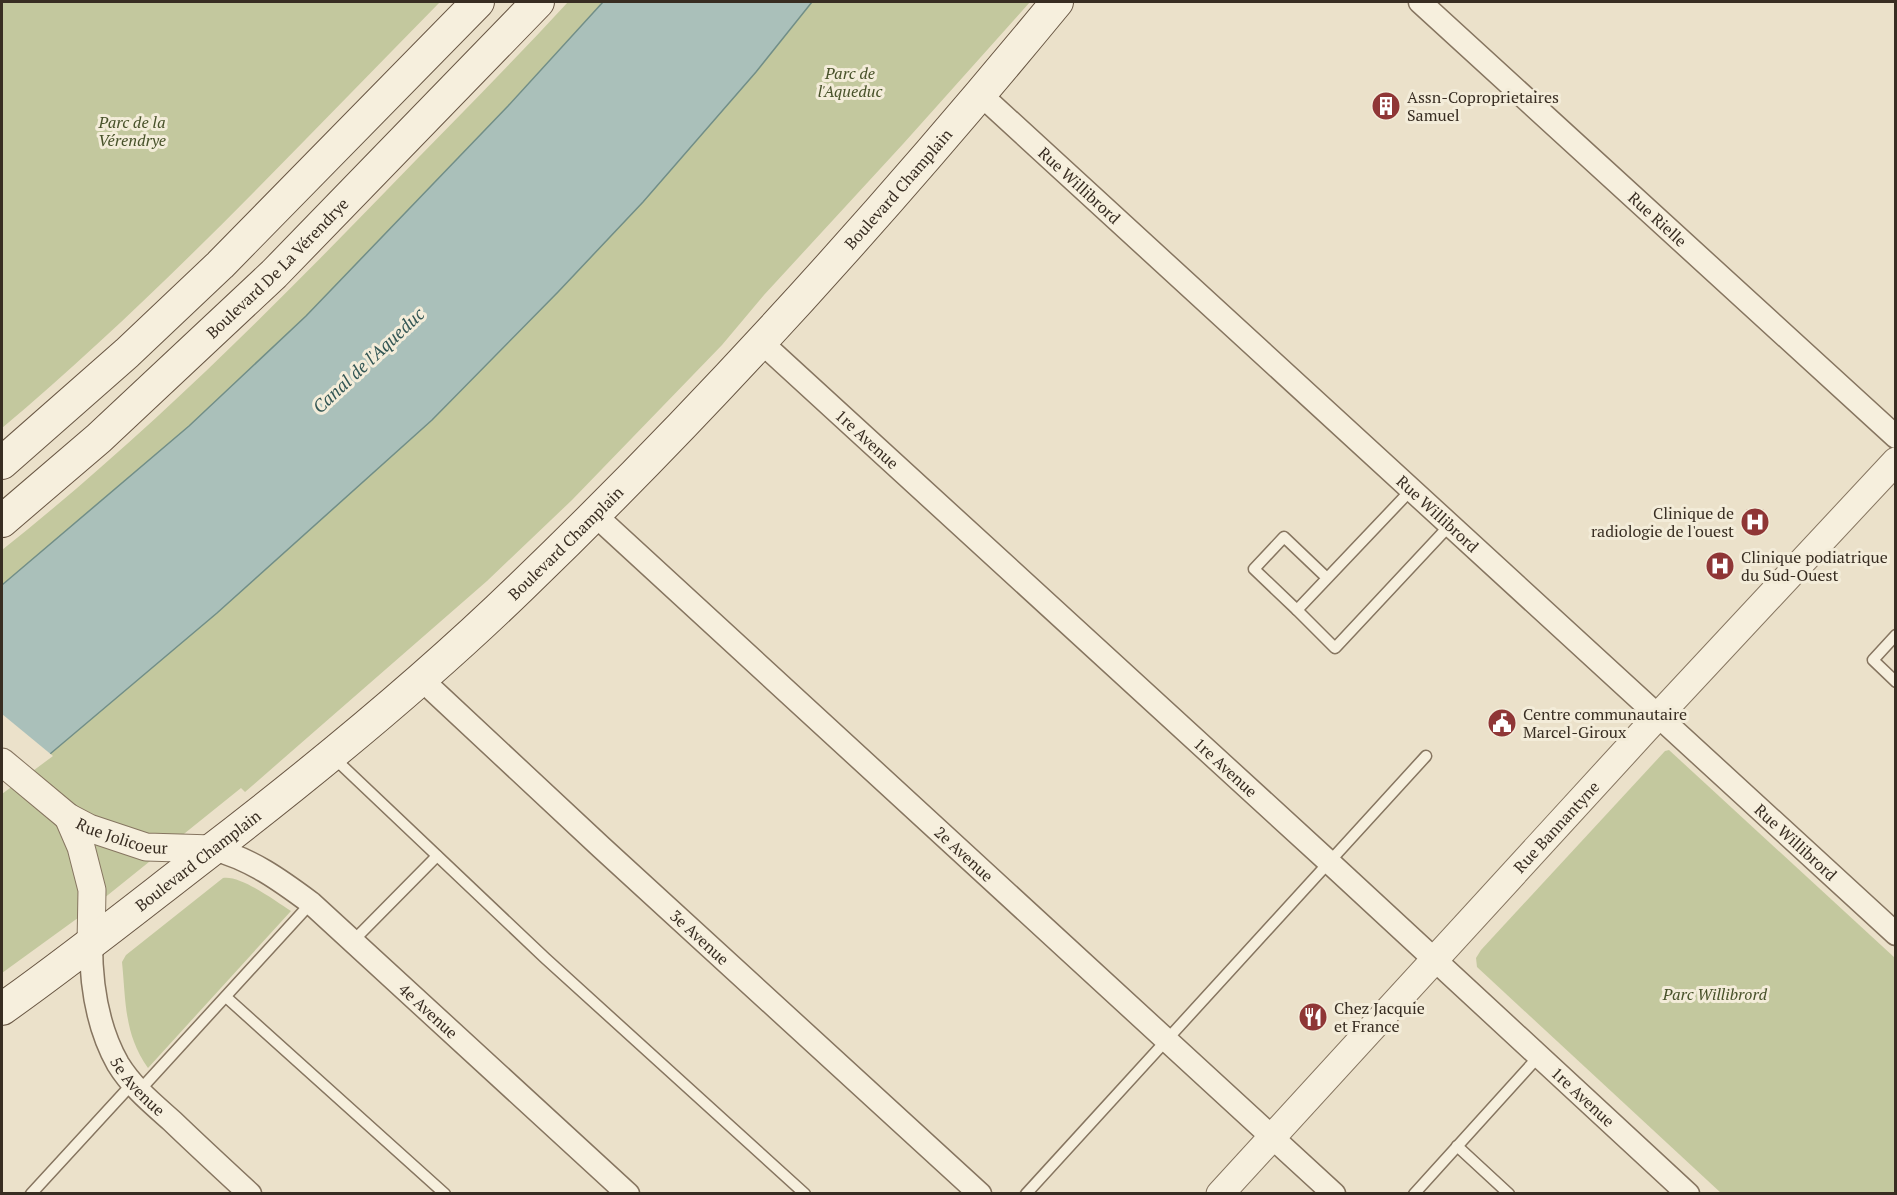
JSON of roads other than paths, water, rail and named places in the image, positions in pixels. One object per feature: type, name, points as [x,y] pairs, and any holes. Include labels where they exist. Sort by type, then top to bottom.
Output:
[{"type":"main road","points":[[2,463],[128,353],[212,273],[478,2]]},
{"type":"main road","name":"Boulevard De La Vérendrye","points":[[2,521],[99,438],[274,274],[538,2]]},
{"type":"main road","name":"Boulevard Champlain","points":[[2,1009],[91,944],[331,754],[421,679],[519,590],[595,515],[830,267],[1057,2]]},
{"type":"street","name":"Rue Rielle","points":[[1420,2],[1896,437]]},
{"type":"street","name":"Rue Willibrord","points":[[980,94],[1896,934]]},
{"type":"street","name":"1re Avenue","points":[[761,342],[1688,1194]]},
{"type":"street","name":"Rue Bannantyne","points":[[1220,1194],[1434,959],[1896,461]]},
{"type":"street","name":"2e Avenue","points":[[595,515],[1334,1194]]},
{"type":"street","name":"3e Avenue","points":[[421,679],[592,839],[980,1194]]},
{"type":"street","name":"Rue Jolicoeur","points":[[2,762],[68,817],[89,828],[147,847],[213,849]]},
{"type":"street","name":"Rue Jolicoeur","points":[[68,817],[81,847],[92,890],[91,944]]},
{"type":"street","name":"4e Avenue","points":[[213,849],[235,855],[256,865],[311,903],[354,940],[628,1194]]},
{"type":"street","name":"5e Avenue","points":[[91,944],[91,979],[102,1024],[118,1064],[136,1087],[250,1194]]},
{"type":"lane","points":[[1297,610],[1412,489]]},
{"type":"lane","points":[[1327,578],[1284,537],[1254,569],[1335,648],[1450,525]]},
{"type":"lane","points":[[1896,635],[1873,660],[1896,682]]},
{"type":"lane","points":[[331,754],[437,856],[805,1194]]},
{"type":"lane","points":[[1026,1194],[1425,756]]},
{"type":"lane","points":[[354,940],[437,856]]},
{"type":"lane","points":[[31,1194],[226,997],[311,903]]},
{"type":"lane","points":[[226,997],[445,1194]]},
{"type":"lane","points":[[1414,1194],[1539,1056]]},
{"type":"lane","points":[[1457,1146],[1509,1194]]},
{"type":"water","name":"Canal de l'Aqueduc","points":[[603,2],[812,2],[756,72],[643,202],[432,420],[217,613],[50,754],[2,791],[2,585],[189,426],[306,316],[508,106]]},
{"type":"place","name":"Assn-Coproprietaires Samuel","points":[[1386,106]]},
{"type":"place","name":"Clinique de radiologie de l'ouest","points":[[1755,522]]},
{"type":"place","name":"Clinique podiatrique du Sud-Ouest","points":[[1720,566]]},
{"type":"place","name":"Centre communautaire Marcel-Giroux","points":[[1502,723]]},
{"type":"place","name":"Chez Jacquie et France","points":[[1313,1017]]},
{"type":"park label","name":"Parc de l'Aqueduc","points":[[850,82]]},
{"type":"park label","name":"Parc de la Vérendrye","points":[[132,131]]},
{"type":"park label","name":"Parc Willibrord","points":[[1715,994]]}]
